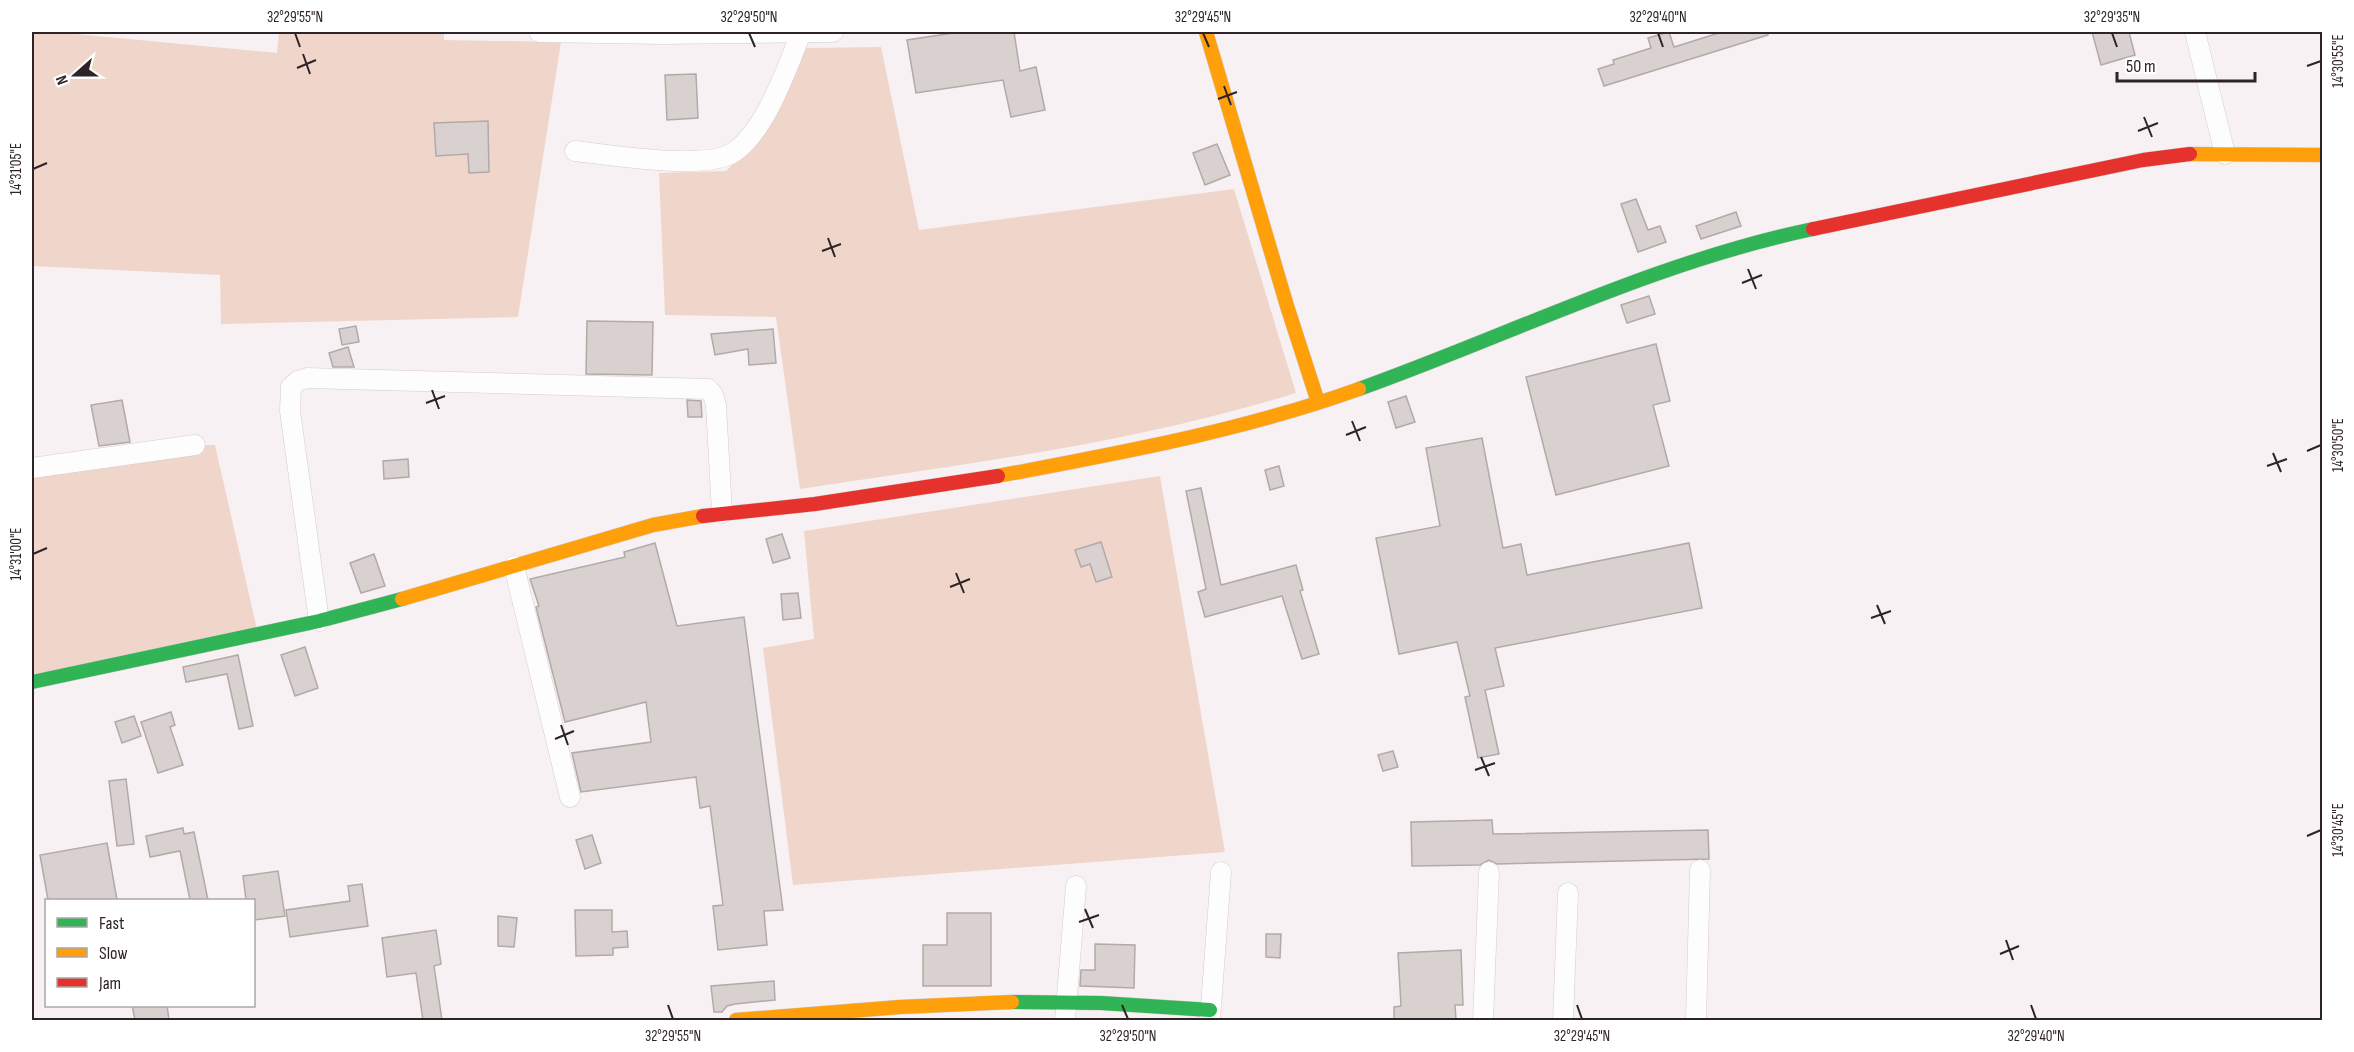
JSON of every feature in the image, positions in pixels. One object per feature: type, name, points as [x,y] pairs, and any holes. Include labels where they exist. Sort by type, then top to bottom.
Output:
[{"type":"street","points":[[539,32],[663,34],[833,32]]},
{"type":"street","points":[[1206,32],[1287,306],[1318,402]]},
{"type":"street","points":[[2195,32],[2224,154]]},
{"type":"street","points":[[575,151],[647,159],[702,160],[719,159],[735,152],[754,131],[773,103],[801,33]]},
{"type":"street","points":[[32,682],[320,621],[652,525],[722,513],[815,504],[959,483],[1164,444],[1254,422],[1420,367],[1619,286],[1752,243],[1807,230],[2144,160],[2185,154],[2322,155]]},
{"type":"street","points":[[320,621],[290,411],[291,387],[307,378],[708,389],[717,405],[722,513]]},
{"type":"street","points":[[32,468],[195,445]]},
{"type":"street","points":[[514,566],[570,797]]},
{"type":"street","points":[[1696,1020],[1700,870]]},
{"type":"street","points":[[736,1020],[901,1006],[1210,1015],[1221,872]]},
{"type":"street","points":[[1483,1020],[1489,872]]},
{"type":"street","points":[[1066,1011],[1076,886]]},
{"type":"street","points":[[1563,1020],[1568,893]]},
{"type":"shaded area","points":[[32,32],[55,32],[277,53],[279,32],[444,32],[444,40],[561,42],[518,317],[221,324],[220,275],[32,266]]},
{"type":"shaded area","points":[[881,47],[919,230],[1234,189],[1296,393],[1174,426],[1112,439],[988,461],[800,489],[776,317],[665,315],[659,173],[726,171],[767,130],[806,48]]},
{"type":"shaded area","points":[[195,445],[215,445],[258,634],[32,682],[32,468]]},
{"type":"shaded area","points":[[1160,476],[1225,852],[793,885],[763,648],[814,639],[804,531]]},
{"type":"building","points":[[960,32],[1014,32],[1020,71],[1036,67],[1045,110],[1011,117],[1003,80],[916,93],[907,40]]},
{"type":"building","points":[[1669,32],[1674,47],[1722,32],[1767,32],[1768,35],[1604,86],[1598,69],[1614,64],[1613,60],[1651,48],[1648,38]]},
{"type":"building","points":[[2092,32],[2129,32],[2135,55],[2101,65]]},
{"type":"building","points":[[696,74],[698,118],[667,120],[665,75]]},
{"type":"building","points":[[488,121],[489,172],[469,173],[468,154],[436,156],[434,123]]},
{"type":"building","points":[[1217,144],[1230,175],[1205,185],[1193,153]]},
{"type":"building","points":[[1636,199],[1648,230],[1660,226],[1666,242],[1638,252],[1621,204]]},
{"type":"building","points":[[1736,212],[1741,226],[1701,239],[1696,226]]},
{"type":"building","points":[[1649,296],[1655,314],[1627,323],[1621,305]]},
{"type":"building","points":[[587,321],[653,322],[652,375],[586,374]]},
{"type":"building","points":[[356,326],[359,342],[342,345],[339,329]]},
{"type":"building","points":[[773,329],[776,363],[749,365],[748,349],[715,355],[711,334]]},
{"type":"building","points":[[1656,344],[1670,401],[1653,405],[1669,466],[1556,495],[1526,377]]},
{"type":"building","points":[[348,347],[354,367],[333,367],[329,353]]},
{"type":"building","points":[[1406,396],[1415,422],[1396,428],[1388,402]]},
{"type":"building","points":[[122,400],[130,442],[99,446],[91,405]]},
{"type":"building","points":[[687,400],[701,401],[702,417],[688,417]]},
{"type":"building","points":[[1482,438],[1503,548],[1521,544],[1527,575],[1689,543],[1702,608],[1495,648],[1504,686],[1485,690],[1499,754],[1478,758],[1465,697],[1470,696],[1457,642],[1399,654],[1376,538],[1440,526],[1426,448]]},
{"type":"building","points":[[408,459],[409,477],[384,479],[383,461]]},
{"type":"building","points":[[1279,466],[1284,486],[1270,490],[1265,470]]},
{"type":"building","points":[[1201,488],[1221,585],[1296,565],[1303,590],[1300,591],[1319,654],[1302,659],[1282,596],[1205,617],[1198,592],[1206,589],[1186,491]]},
{"type":"building","points":[[782,534],[790,558],[773,563],[766,539]]},
{"type":"building","points":[[1101,542],[1112,577],[1096,582],[1090,564],[1081,567],[1075,550]]},
{"type":"building","points":[[655,543],[677,626],[744,617],[783,910],[764,911],[767,945],[718,950],[713,906],[723,905],[710,806],[700,808],[696,777],[581,792],[572,753],[651,742],[646,702],[565,722],[536,607],[539,606],[530,579],[625,557],[624,552]]},
{"type":"building","points":[[374,554],[385,586],[361,593],[350,563]]},
{"type":"building","points":[[798,593],[801,618],[783,620],[781,594]]},
{"type":"building","points":[[305,647],[318,688],[295,696],[281,655]]},
{"type":"building","points":[[238,655],[253,726],[239,729],[227,674],[186,682],[183,667]]},
{"type":"building","points":[[171,712],[175,725],[170,727],[183,765],[158,773],[141,722]]},
{"type":"building","points":[[134,716],[141,736],[122,743],[115,722]]},
{"type":"building","points":[[1393,751],[1398,767],[1383,771],[1378,755]]},
{"type":"building","points":[[126,779],[134,844],[117,846],[109,781]]},
{"type":"building","points":[[1492,820],[1493,834],[1708,830],[1709,859],[1497,864],[1489,860],[1480,865],[1412,866],[1411,822]]},
{"type":"building","points":[[183,828],[184,834],[194,832],[208,899],[190,899],[180,851],[150,857],[146,836]]},
{"type":"building","points":[[592,835],[601,863],[585,869],[576,840]]},
{"type":"building","points":[[107,843],[117,899],[48,899],[40,855]]},
{"type":"building","points":[[278,871],[285,916],[255,920],[255,899],[246,899],[243,876]]},
{"type":"building","points":[[362,884],[368,926],[290,937],[286,910],[350,901],[348,886]]},
{"type":"building","points":[[575,910],[612,910],[612,932],[627,931],[628,947],[613,948],[613,955],[576,956]]},
{"type":"building","points":[[947,913],[991,913],[991,986],[923,986],[923,945],[947,945]]},
{"type":"building","points":[[498,916],[517,918],[514,947],[498,946]]},
{"type":"building","points":[[436,930],[441,964],[434,966],[442,1020],[423,1020],[416,973],[387,977],[382,938]]},
{"type":"building","points":[[1266,934],[1281,934],[1280,958],[1266,957]]},
{"type":"building","points":[[1095,944],[1135,945],[1134,988],[1080,986],[1081,970],[1095,970]]},
{"type":"building","points":[[1461,950],[1463,1005],[1455,1005],[1456,1020],[1394,1020],[1394,1007],[1401,1006],[1398,953]]},
{"type":"building","points":[[774,981],[775,1000],[735,1004],[727,1006],[722,1012],[714,1012],[711,986]]},
{"type":"building","points":[[132,1007],[167,1007],[169,1020],[135,1020]]},
{"type":"traffic: fast","points":[[1359,389],[1640,280],[1754,243],[1813,229]]},
{"type":"traffic: fast","points":[[32,682],[319,621],[402,599]]},
{"type":"traffic: fast","points":[[1012,1002],[1101,1003],[1210,1010]]},
{"type":"traffic: slow","points":[[1206,32],[1287,306],[1318,402]]},
{"type":"traffic: slow","points":[[2190,154],[2322,155]]},
{"type":"traffic: slow","points":[[998,476],[1180,440],[1270,417],[1359,389]]},
{"type":"traffic: slow","points":[[402,599],[653,525],[703,516]]},
{"type":"traffic: slow","points":[[736,1020],[900,1007],[1012,1002]]},
{"type":"traffic: jam","points":[[1813,229],[2143,160],[2190,154]]},
{"type":"traffic: jam","points":[[703,516],[815,504],[998,476]]}]
